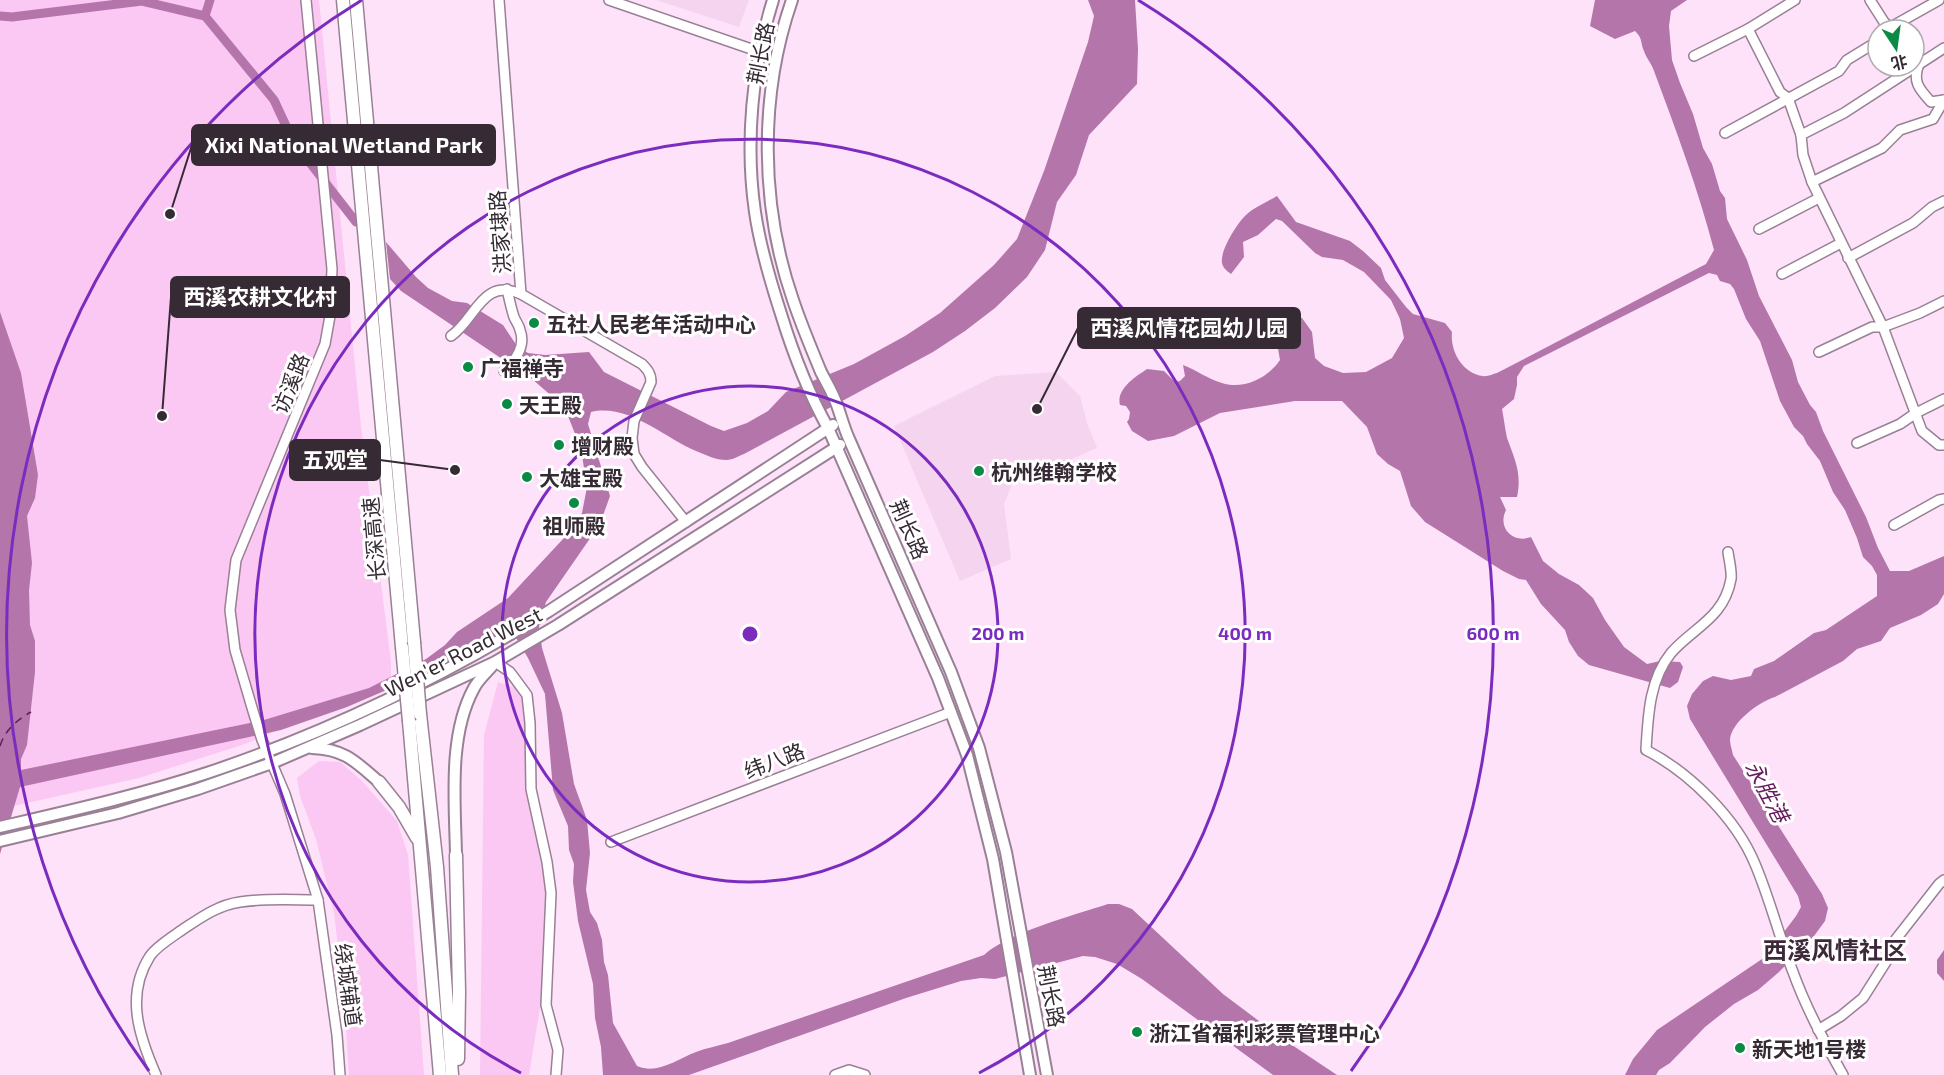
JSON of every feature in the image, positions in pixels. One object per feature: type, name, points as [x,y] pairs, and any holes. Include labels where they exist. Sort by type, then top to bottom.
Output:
[{"type":"highway","name":"长深高速","points":[[343,0],[402,647],[437,867],[452,1075]]},
{"type":"highway","name":"长深高速","points":[[356,0],[414,642],[420,844],[440,1075]]},
{"type":"highway","points":[[379,782],[399,807],[420,844]]},
{"type":"highway","points":[[456,855],[459,992],[457,1075]]},
{"type":"main road","name":"荆长路","points":[[773,0],[760,52],[752,118],[755,211],[762,252],[789,340],[938,678],[967,754],[993,858],[1030,1075]]},
{"type":"main road","name":"荆长路","points":[[792,0],[777,55],[768,120],[771,216],[779,254],[792,298],[821,371],[837,404],[840,420],[946,661],[979,748],[1006,852],[1047,1075]]},
{"type":"main road","name":"Wen'er Road West","points":[[0,827],[161,787],[266,751],[357,713],[450,668],[549,611],[840,420]]},
{"type":"main road","name":"Wen'er Road West","points":[[0,841],[158,802],[272,764],[495,662],[558,625],[849,439]]},
{"type":"main road","points":[[456,855],[455,765],[463,712],[475,686],[495,662]]},
{"type":"main road","points":[[305,748],[330,749],[351,758],[379,782]]},
{"type":"street","name":"访溪路","points":[[272,764],[252,711],[235,650],[230,610],[236,560],[326,344],[330,316],[332,269],[306,0]]},
{"type":"street","name":"洪家埭路","points":[[499,0],[521,294],[642,364],[648,370],[651,376],[648,389],[634,421],[632,438],[634,454],[686,522]]},
{"type":"street","points":[[609,0],[760,52]]},
{"type":"street","points":[[1694,56],[1795,0]]},
{"type":"street","points":[[1869,0],[1881,18]]},
{"type":"street","points":[[1909,18],[1939,0]]},
{"type":"street","points":[[1748,28],[1780,92],[1788,98],[1801,135],[1803,155],[1812,182],[1884,327],[1922,431],[1939,445],[1944,445]]},
{"type":"street","points":[[1725,133],[1839,71],[1847,60],[1866,48]]},
{"type":"street","points":[[1926,56],[1944,48]]},
{"type":"street","points":[[1801,135],[1844,112],[1892,78]]},
{"type":"street","points":[[1916,78],[1919,89],[1931,102],[1944,100]]},
{"type":"street","points":[[1812,182],[1882,148],[1900,130],[1933,119],[1944,100]]},
{"type":"street","points":[[1759,229],[1819,198]]},
{"type":"street","points":[[1848,258],[1914,223],[1932,207],[1944,201]]},
{"type":"street","points":[[1782,274],[1841,243]]},
{"type":"street","points":[[454,334],[479,303],[497,290],[507,289],[521,294]]},
{"type":"street","points":[[507,289],[523,342],[507,368]]},
{"type":"street","points":[[1819,352],[1872,327],[1884,327],[1944,301]]},
{"type":"street","points":[[1857,443],[1900,424],[1944,399]]},
{"type":"street","points":[[1894,525],[1944,499]]},
{"type":"street","points":[[1728,552],[1731,578],[1723,604],[1671,654],[1654,684],[1646,750],[1666,760],[1698,785],[1737,830],[1755,862],[1792,970],[1818,1030],[1844,1075]]},
{"type":"street","points":[[495,662],[510,672],[527,695],[531,723],[531,789],[547,862],[551,893],[546,1005],[558,1050],[556,1075]]},
{"type":"street","name":"纬八路","points":[[610,842],[951,712]]},
{"type":"street","name":"绕城辅道","points":[[272,764],[285,794],[318,900],[337,1035],[340,1075]]},
{"type":"street","points":[[1818,1030],[1841,1016],[1863,998],[1889,957],[1896,939],[1944,880]]},
{"type":"street","points":[[156,1075],[139,1029],[135,1007],[139,982],[151,955],[207,912],[238,902],[318,900]]},
{"type":"street","points":[[835,1075],[849,1070],[865,1075]]},
{"type":"shaded area","points":[[0,0],[319,0],[361,427],[391,662],[391,682],[245,744],[139,778],[0,809]]},
{"type":"shaded area","points":[[656,0],[749,0],[739,27]]},
{"type":"shaded area","points":[[1088,0],[1135,0],[1138,49],[1137,84],[1089,135],[1076,175],[1057,202],[1045,250],[1027,277],[995,308],[933,352],[731,459],[718,459],[696,451],[645,423],[618,412],[591,412],[588,424],[610,496],[600,524],[546,602],[539,626],[542,648],[562,713],[574,784],[587,820],[590,853],[586,890],[590,912],[597,923],[602,940],[613,1023],[637,1066],[652,1069],[984,955],[1009,939],[1043,925],[1108,904],[1119,904],[1132,909],[1223,994],[1283,1039],[1337,1075],[1273,1075],[1142,979],[1117,964],[1083,956],[995,979],[981,978],[961,981],[906,998],[689,1075],[603,1075],[593,984],[578,921],[573,882],[574,864],[569,850],[568,826],[553,790],[545,694],[515,636],[504,633],[433,670],[347,707],[281,730],[20,787],[0,854],[0,312],[21,373],[38,475],[35,498],[27,516],[32,563],[29,590],[30,625],[35,641],[35,672],[27,745],[21,759],[21,770],[264,720],[369,688],[426,659],[445,645],[457,632],[508,598],[563,539],[582,513],[587,487],[581,449],[568,416],[554,398],[532,379],[401,291],[390,279],[386,242],[428,288],[452,301],[467,303],[503,325],[517,346],[528,353],[545,355],[589,352],[604,372],[724,431],[747,423],[768,411],[786,392],[854,364],[905,336],[940,313],[994,265],[1017,239],[1044,171],[1088,42],[1094,16]]},
{"type":"shaded area","points":[[1595,0],[1687,0],[1671,11],[1669,26],[1672,60],[1693,114],[1703,148],[1725,198],[1727,219],[1747,260],[1759,296],[1792,360],[1798,382],[1816,412],[1890,571],[1909,571],[1944,556],[1944,594],[1938,604],[1921,615],[1890,628],[1881,641],[1857,649],[1843,661],[1761,703],[1735,726],[1730,740],[1733,755],[1822,894],[1828,908],[1825,921],[1814,936],[1779,972],[1758,990],[1734,1004],[1705,1027],[1656,1075],[1625,1075],[1633,1059],[1657,1030],[1765,957],[1801,907],[1798,896],[1690,719],[1687,706],[1692,694],[1703,681],[1713,676],[1731,680],[1751,676],[1754,669],[1774,661],[1814,633],[1826,630],[1877,596],[1877,575],[1863,557],[1845,510],[1833,492],[1820,461],[1794,427],[1780,401],[1760,341],[1746,319],[1730,284],[1720,281],[1717,275],[1709,273],[1524,366],[1517,377],[1514,399],[1502,409],[1519,481],[1517,497],[1500,497],[1506,510],[1504,523],[1508,533],[1518,538],[1531,537],[1543,561],[1559,574],[1579,585],[1593,598],[1624,647],[1647,664],[1660,661],[1680,662],[1683,667],[1678,682],[1670,688],[1589,665],[1578,656],[1565,630],[1541,604],[1526,580],[1503,571],[1425,522],[1411,506],[1400,471],[1377,454],[1367,427],[1342,401],[1295,401],[1220,413],[1174,436],[1148,441],[1132,431],[1127,422],[1130,412],[1126,406],[1120,405],[1124,389],[1147,369],[1164,371],[1175,382],[1185,376],[1183,365],[1230,385],[1246,384],[1262,377],[1280,360],[1272,314],[1275,313],[1302,318],[1312,332],[1315,358],[1324,366],[1343,373],[1366,372],[1392,358],[1404,338],[1400,319],[1391,300],[1364,272],[1343,260],[1322,257],[1315,253],[1282,221],[1276,219],[1258,235],[1243,242],[1244,257],[1231,274],[1224,268],[1223,252],[1237,225],[1248,213],[1277,196],[1296,222],[1350,241],[1363,251],[1381,268],[1385,280],[1413,314],[1445,323],[1452,332],[1455,353],[1463,366],[1483,376],[1497,373],[1706,264],[1714,250],[1708,227],[1653,68],[1635,31],[1615,39],[1590,26]]},
{"type":"shaded area","name":"杭州维翰学校","points":[[1056,372],[1080,396],[1097,448],[1012,485],[1004,504],[1011,559],[960,581],[894,426],[995,376]]},
{"type":"shaded area","points":[[498,682],[525,691],[545,856],[547,965],[529,1075],[480,1075],[484,735]]},
{"type":"shaded area","points":[[319,761],[340,762],[362,781],[397,821],[408,855],[424,1075],[349,1075],[344,998],[334,913],[316,839],[300,796],[297,778]]},
{"type":"shaded area","points":[[1944,950],[1944,981],[1937,973],[1937,960]]},
{"type":"waterway","points":[[205,16],[210,0]]},
{"type":"waterway","points":[[0,16],[12,17],[142,1],[205,16],[274,100],[293,141],[356,222]]},
{"type":"ferry route","points":[[0,746],[12,726],[31,712]]},
{"type":"place","name":"Xixi National Wetland Park","points":[[170,214]]},
{"type":"place","name":"五社人民老年活动中心","points":[[534,323]]},
{"type":"place","name":"广福禅寺","points":[[468,367]]},
{"type":"place","name":"天王殿","points":[[507,404]]},
{"type":"place","name":"西溪风情花园幼儿园","points":[[1037,409]]},
{"type":"place","name":"西溪农耕文化村","points":[[162,416]]},
{"type":"place","name":"增财殿","points":[[559,445]]},
{"type":"place","name":"五观堂","points":[[455,470]]},
{"type":"place","name":"杭州维翰学校","points":[[979,471]]},
{"type":"place","name":"大雄宝殿","points":[[527,477]]},
{"type":"place","name":"祖师殿","points":[[574,503]]},
{"type":"place","name":"浙江省福利彩票管理中心","points":[[1137,1032]]},
{"type":"place","name":"新天地1号楼","points":[[1740,1048]]},
{"type":"district","name":"西溪风情社区","points":[[1835,949]]},
{"type":"water label","name":"永胜港","points":[[1768,791]]}]
